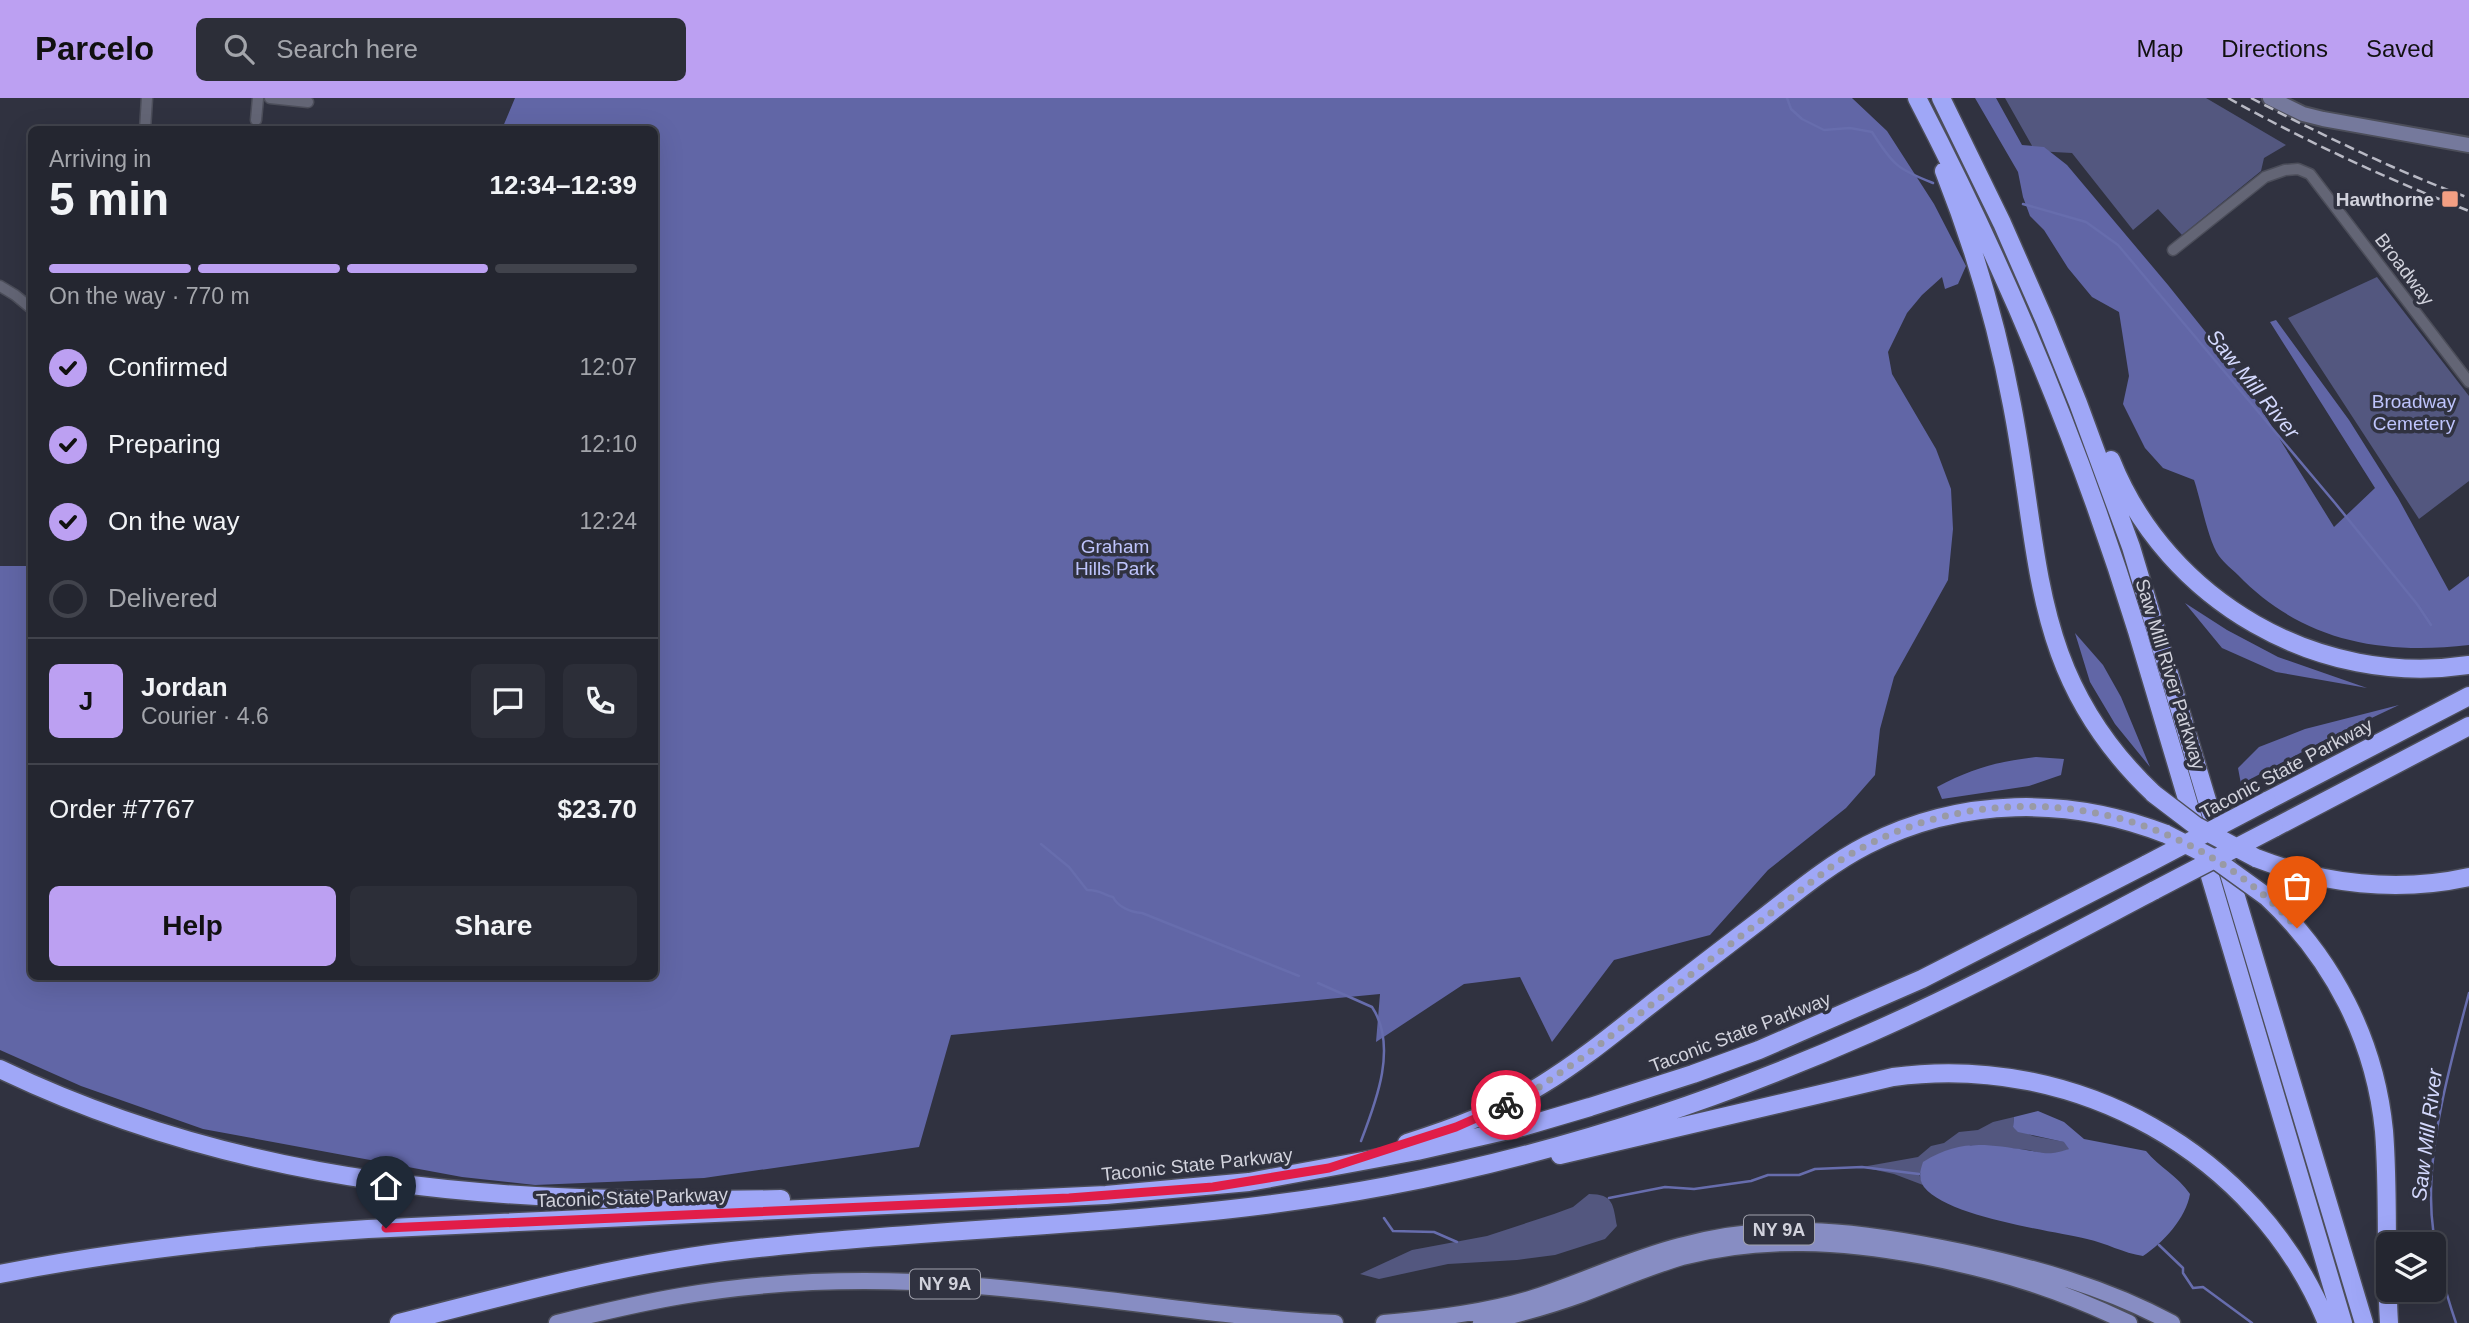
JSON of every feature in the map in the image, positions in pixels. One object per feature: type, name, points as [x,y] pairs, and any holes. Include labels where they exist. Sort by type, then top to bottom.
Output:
[{"type":"highway","name":"Saw Mill River Parkway","points":[[1941,98],[2010,239],[2072,387],[2137,564],[2364,1323]]},
{"type":"highway","name":"Saw Mill River Parkway","points":[[1921,106],[1962,184],[2012,293],[2109,544],[2343,1323]]},
{"type":"highway","points":[[1921,106],[1976,261],[2001,352],[2016,425],[2042,596],[2054,642],[2072,686],[2101,735],[2126,766],[2154,794],[2196,826],[2256,858],[2307,874],[2360,883],[2406,885],[2469,877]]},
{"type":"highway","points":[[2010,239],[2080,384],[2129,498],[2161,545],[2197,583],[2255,625],[2321,654],[2388,667],[2434,668],[2469,665]]},
{"type":"highway","name":"Taconic State Parkway","points":[[0,1274],[153,1249],[296,1234],[1069,1198],[1213,1187],[1429,1149],[1522,1127],[1624,1097],[1737,1058],[1826,1023],[1922,979],[2469,696]]},
{"type":"highway","points":[[399,1323],[587,1276],[698,1256],[810,1243],[1229,1210],[1385,1186],[1494,1161],[1635,1122],[1803,1062],[1934,1004],[2469,726]]},
{"type":"highway","points":[[1329,1168],[1456,1127],[1494,1112],[1529,1093],[1595,1048],[1822,873],[1866,845],[1897,831],[1965,812],[2036,807],[2106,815],[2166,834],[2213,858],[2267,897],[2308,942],[2336,982],[2353,1014],[2371,1064],[2384,1132],[2389,1323]]},
{"type":"highway","points":[[0,1069],[83,1105],[168,1135],[260,1160],[346,1177],[441,1190],[539,1197],[667,1201],[816,1198],[839,1209]]},
{"type":"highway","points":[[1494,1161],[1577,1152],[1892,1077],[1955,1073],[2021,1078],[2071,1090],[2121,1109],[2169,1135],[2212,1167],[2259,1213],[2287,1250],[2309,1284],[2327,1323]]},
{"type":"main road","points":[[2270,98],[2284,107],[2313,117],[2469,145]]},
{"type":"main road","name":"NY 9A","points":[[1384,1323],[1455,1315],[1527,1300],[1644,1257],[1697,1241],[1751,1232],[1803,1230],[1878,1236],[2020,1265],[2106,1292],[2172,1323]]},
{"type":"main road","name":"NY 9A","points":[[1481,1323],[1549,1306],[1683,1257],[1742,1246],[1796,1242],[1889,1250],[1994,1271],[2048,1288],[2129,1323]]},
{"type":"main road","name":"NY 9A","points":[[556,1323],[718,1291],[791,1284],[892,1282],[1001,1288],[1236,1315],[1335,1323]]},
{"type":"street","points":[[145,126],[147,98]]},
{"type":"street","points":[[256,120],[258,98]]},
{"type":"street","points":[[270,98],[308,102]]},
{"type":"street","name":"Broadway","points":[[2174,250],[2265,177],[2298,169],[2310,174],[2469,382]]},
{"type":"street","points":[[0,286],[28,306]]},
{"type":"green space","name":"Graham Hills Park","points":[[515,98],[1852,98],[1887,131],[1934,204],[1966,266],[1958,284],[1945,289],[1942,277],[1922,295],[1907,313],[1888,352],[1892,374],[1936,449],[1951,489],[1953,529],[1948,580],[1894,677],[1880,729],[1875,775],[1846,808],[1768,870],[1710,935],[1614,960],[1552,1042],[1520,977],[1464,984],[1376,1042],[1380,994],[951,1035],[919,1147],[704,1178],[535,1185],[462,1177],[203,1129],[81,1086],[0,1050],[0,566],[28,566],[28,980],[658,980],[658,126],[503,126]]},
{"type":"green space","points":[[1975,98],[1996,98],[2022,145],[2044,147],[2067,165],[2168,285],[2240,375],[2334,527],[2375,488],[2270,322],[2276,320],[2349,420],[2398,498],[2449,591],[2469,576],[2469,645],[2404,648],[2374,645],[2316,629],[2263,597],[2223,561],[2211,541],[2194,480],[2163,468],[2145,448],[2123,404],[2129,376],[2119,312],[2092,297],[2068,268],[2044,230],[2030,216],[2018,172]]},
{"type":"green space","points":[[2005,98],[2206,98],[2286,145],[2264,158],[2261,171],[2182,235],[2158,209],[2133,230],[2072,153],[2035,151]]},
{"type":"green space","name":"Broadway Cemetery","points":[[2377,277],[2469,396],[2469,481],[2419,519],[2288,318]]},
{"type":"green space","points":[[2185,603],[2227,630],[2278,657],[2367,688],[2276,672],[2222,648]]},
{"type":"green space","points":[[2075,633],[2103,665],[2121,697],[2150,767],[2115,724],[2090,682]]},
{"type":"green space","points":[[2399,705],[2241,784],[2238,768],[2259,747],[2305,729]]},
{"type":"green space","points":[[2036,757],[2064,759],[2061,775],[2029,786],[1942,799],[1937,787],[1985,767]]},
{"type":"green space","points":[[2014,1117],[2013,1127],[2033,1136],[2065,1142],[2070,1149],[2050,1156],[2029,1150],[1971,1145],[1919,1174],[1923,1185],[1894,1174],[1862,1167],[1918,1157],[1931,1146],[1944,1143],[1959,1132],[1978,1130],[1993,1122]]},
{"type":"green space","points":[[1589,1194],[1603,1196],[1613,1207],[1617,1226],[1605,1239],[1555,1255],[1448,1264],[1379,1279],[1360,1274],[1412,1250],[1487,1236],[1554,1214],[1573,1207]]},
{"type":"shaded area","points":[[2038,1111],[2064,1122],[2084,1139],[2146,1151],[2185,1188],[2190,1194],[2184,1212],[2158,1244],[2143,1256],[2136,1255],[2094,1241],[2000,1221],[1954,1207],[1924,1187],[1920,1174],[1923,1162],[1949,1150],[1973,1145],[2048,1153],[2069,1149],[2064,1142],[2018,1132],[2013,1127],[2014,1117]]},
{"type":"waterway","name":"Saw Mill River","points":[[1787,98],[1791,109],[1802,119],[1824,130],[1850,128],[1872,132],[1897,165],[1933,183]]},
{"type":"waterway","name":"Saw Mill River","points":[[2023,204],[2086,222],[2118,245],[2335,503],[2431,625]]},
{"type":"waterway","points":[[1041,844],[1069,867],[1087,890],[1113,897],[1118,904],[1129,910],[1299,976]]},
{"type":"waterway","points":[[1318,983],[1372,1007],[1380,1022],[1384,1056],[1382,1074],[1361,1141]]},
{"type":"waterway","name":"Saw Mill River","points":[[2456,1323],[2435,1245],[2431,1198],[2438,1122],[2469,993]]},
{"type":"waterway","points":[[1609,1198],[1665,1187],[1694,1189],[1751,1181],[1768,1175],[1799,1175],[1815,1169],[1862,1167],[1919,1174]]},
{"type":"waterway","points":[[1384,1218],[1393,1231],[1434,1232],[1457,1242]]},
{"type":"waterway","points":[[2159,1245],[2183,1268],[2183,1273],[2193,1288],[2203,1287],[2252,1323]]},
{"type":"railway","points":[[2228,98],[2347,159],[2469,211]]},
{"type":"railway","points":[[2251,98],[2358,151],[2469,198]]},
{"type":"way so far","points":[[1506,1105],[1541,1086],[1586,1055],[1836,863],[1897,831],[1948,815],[1982,809],[2055,807],[2136,823],[2183,842],[2230,869],[2267,897],[2297,928]]},
{"type":"place","name":"Hawthorne","points":[[2450,199]]},
{"type":"route","points":[[386,1228],[1069,1198],[1213,1187],[1329,1168],[1456,1127],[1506,1105]]}]
